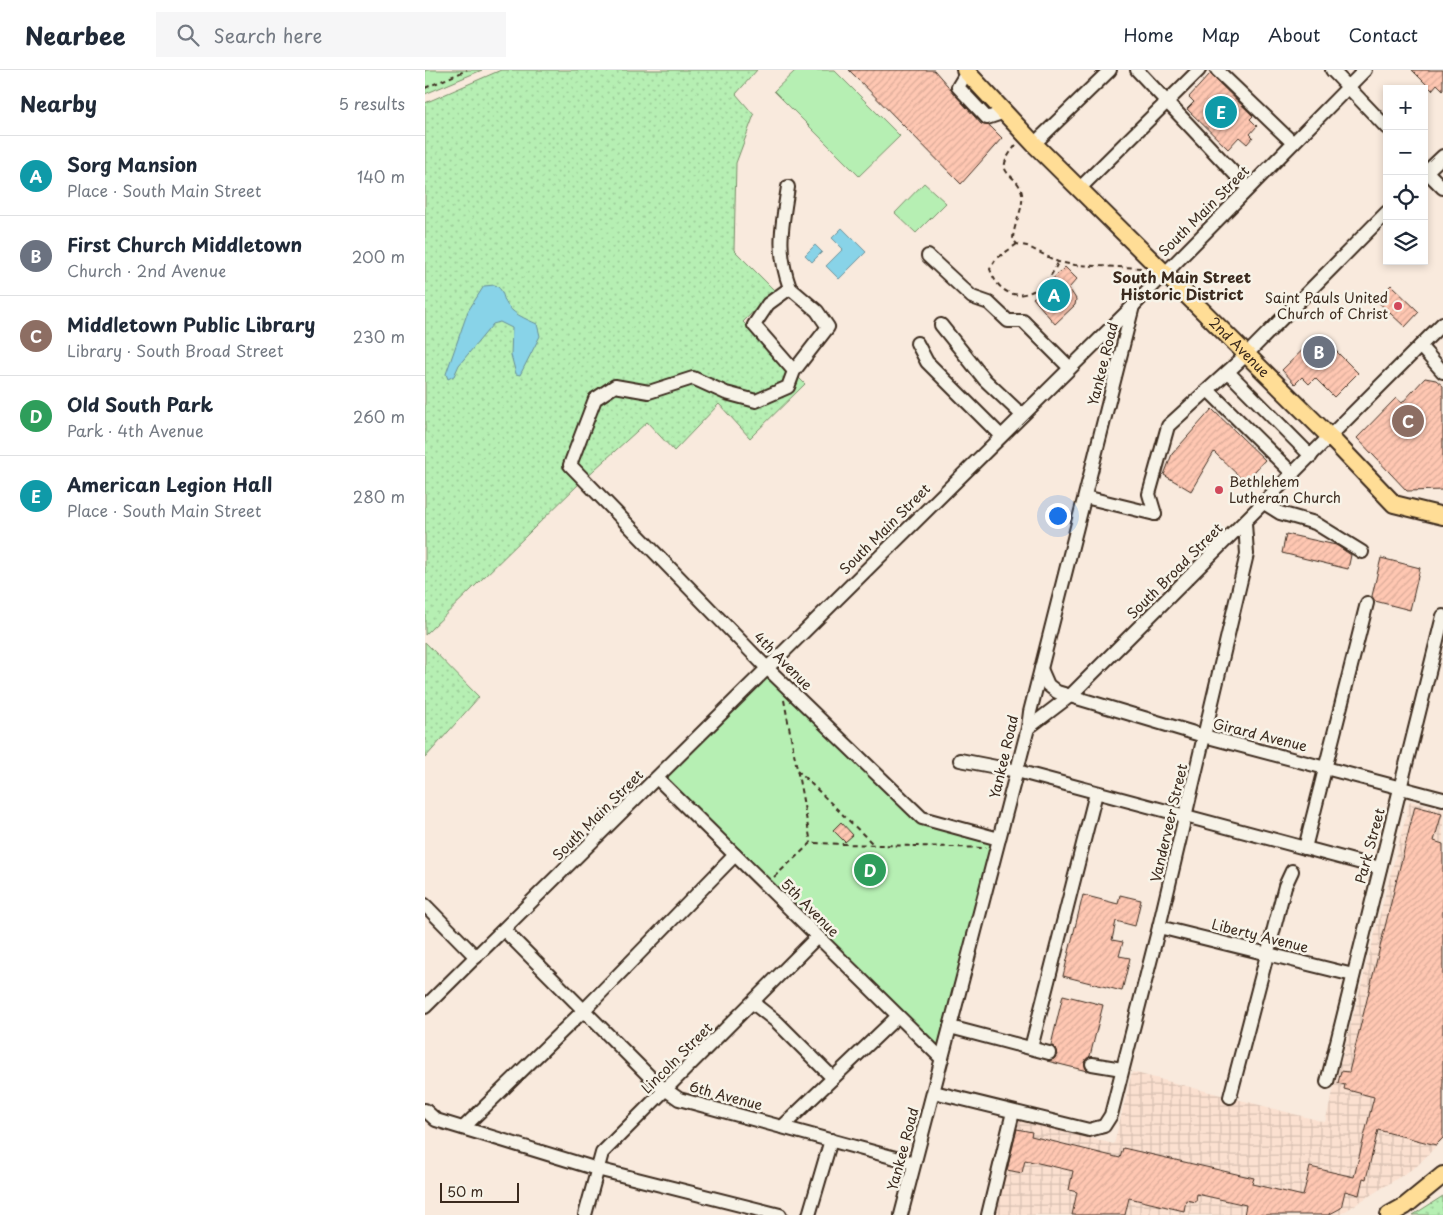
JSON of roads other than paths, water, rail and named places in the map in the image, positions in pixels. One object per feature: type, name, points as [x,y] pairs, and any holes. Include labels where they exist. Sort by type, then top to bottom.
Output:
[{"type":"main road","name":"2nd Avenue","points":[[966,71],[1005,112],[1027,142],[1079,189],[1247,354],[1394,504],[1443,516]]},
{"type":"main road","points":[[1389,1215],[1405,1206],[1443,1176]]},
{"type":"street","points":[[1027,142],[1110,70]]},
{"type":"street","points":[[1137,70],[1248,188]]},
{"type":"street","points":[[1079,189],[1199,70]]},
{"type":"street","points":[[1217,70],[1293,143]]},
{"type":"street","points":[[1332,70],[1383,124]]},
{"type":"street","name":"South Main Street","points":[[425,1007],[657,778],[766,667],[1133,306],[1365,70]]},
{"type":"street","points":[[1428,169],[1443,156]]},
{"type":"street","points":[[1428,175],[1443,188]]},
{"type":"street","points":[[789,187],[781,233],[782,265],[790,288],[817,311],[828,327],[793,371],[754,325],[768,304],[790,288]]},
{"type":"street","points":[[1085,497],[1155,514],[1149,494],[1168,426],[1247,354],[1383,216]]},
{"type":"street","points":[[927,256],[972,297],[989,303],[1008,321],[1023,321],[1070,368]]},
{"type":"street","name":"Yankee Road","points":[[901,1215],[1028,728],[1030,712],[1133,306]]},
{"type":"street","name":"South Broad Street","points":[[1028,728],[1070,696],[1443,323]]},
{"type":"street","points":[[941,325],[985,380],[1022,415]]},
{"type":"street","points":[[917,343],[927,362],[1001,436]]},
{"type":"street","points":[[1420,346],[1443,372]]},
{"type":"street","name":"4th Avenue","points":[[793,371],[788,387],[756,401],[727,393],[693,378],[649,392],[615,386],[595,399],[570,465],[766,667],[922,818],[999,839]]},
{"type":"street","points":[[1228,372],[1311,456]]},
{"type":"street","points":[[1208,390],[1293,474]]},
{"type":"street","points":[[1264,503],[1280,513],[1315,524],[1362,552]]},
{"type":"street","name":"Vanderveer Street","points":[[1013,1112],[1089,1130],[1104,1126],[1111,1115],[1159,927],[1247,554],[1245,523]]},
{"type":"street","points":[[1305,848],[1367,603]]},
{"type":"street","name":"Park Street","points":[[1327,1082],[1443,616]]},
{"type":"street","name":"Girard Avenue","points":[[1041,669],[1048,685],[1057,692],[1204,736],[1443,799]]},
{"type":"street","points":[[960,760],[1017,771],[1380,868]]},
{"type":"street","name":"5th Avenue","points":[[657,778],[942,1059]]},
{"type":"street","points":[[1031,1048],[1096,793]]},
{"type":"street","points":[[463,1128],[584,1010],[735,856]]},
{"type":"street","points":[[1230,1097],[1285,886],[1292,871]]},
{"type":"street","points":[[425,905],[476,957]]},
{"type":"street","name":"Liberty Avenue","points":[[1159,927],[1353,974]]},
{"type":"street","name":"6th Avenue","points":[[504,930],[665,1091],[679,1099],[914,1163]]},
{"type":"street","name":"Lincoln Street","points":[[585,1215],[602,1153],[817,937]]},
{"type":"street","points":[[753,1003],[777,1022],[833,1078]]},
{"type":"street","points":[[782,1127],[898,1016]]},
{"type":"street","points":[[950,1027],[1049,1053]]},
{"type":"street","points":[[1092,1064],[1122,1069]]},
{"type":"street","points":[[934,1092],[1013,1112],[988,1215]]},
{"type":"street","points":[[425,1110],[436,1120],[597,1169],[780,1215]]},
{"type":"street","points":[[809,1215],[831,1140]]},
{"type":"water","points":[[842,228],[866,252],[839,279],[826,266],[843,249],[832,238]]},
{"type":"water","points":[[815,245],[822,252],[812,262],[805,255]]},
{"type":"water","points":[[495,285],[501,290],[507,305],[511,309],[537,324],[540,336],[520,375],[516,374],[511,355],[512,328],[500,322],[493,324],[459,365],[454,376],[448,379],[446,374],[468,311],[484,286]]},
{"type":"place","name":"American Legion Hall","points":[[1221,112]]},
{"type":"place","name":"Sorg Mansion","points":[[1054,295]]},
{"type":"place","name":"Saint Pauls United Church of Christ","points":[[1398,306]]},
{"type":"place","name":"First Church Middletown","points":[[1319,352]]},
{"type":"place","name":"Middletown Public Library","points":[[1408,421]]},
{"type":"place","name":"Bethlehem Lutheran Church","points":[[1219,490]]},
{"type":"place","name":"Old South Park","points":[[870,870]]},
{"type":"district","name":"South Main Street Historic District","points":[[1182,286]]}]
